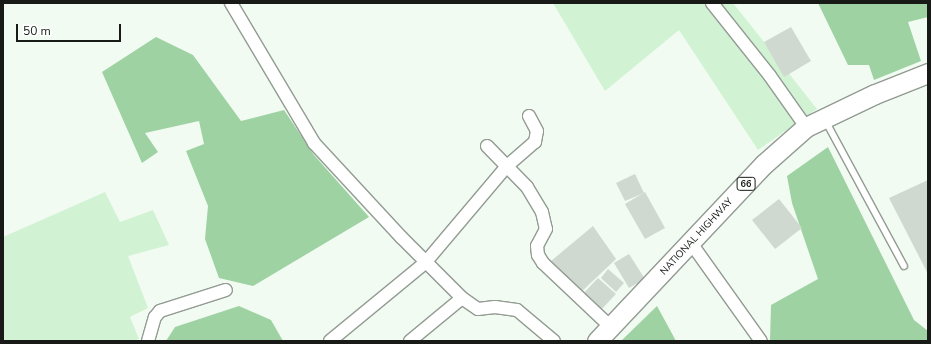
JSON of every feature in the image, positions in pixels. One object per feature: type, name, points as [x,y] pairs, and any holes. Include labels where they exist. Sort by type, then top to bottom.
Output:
[{"type":"main road","name":"NATIONAL HIGHWAY","points":[[597,341],[764,164],[806,127],[875,94],[928,73]]},
{"type":"street","points":[[231,3],[314,143],[425,263],[462,298],[478,309],[495,307],[517,310],[554,341]]},
{"type":"street","points":[[712,3],[770,76],[806,127]]},
{"type":"street","points":[[330,341],[425,263],[507,166],[534,142],[537,130],[529,116]]},
{"type":"street","points":[[487,146],[527,187],[546,223],[546,229],[537,246],[538,255],[566,286],[611,327]]},
{"type":"street","points":[[691,243],[761,341]]},
{"type":"street","points":[[148,341],[155,317],[160,311],[226,290]]},
{"type":"street","points":[[410,341],[462,298]]},
{"type":"lane","points":[[824,119],[904,266]]},
{"type":"green space","points":[[553,3],[733,3],[817,109],[758,150],[679,30],[605,91]]},
{"type":"green space","points":[[818,3],[928,3],[928,17],[908,22],[921,61],[874,80],[869,65],[848,65]]},
{"type":"green space","points":[[156,37],[193,55],[241,121],[284,110],[314,155],[369,217],[253,286],[219,278],[205,239],[208,206],[186,151],[204,144],[199,121],[145,133],[158,152],[142,163],[102,72]]},
{"type":"green space","points":[[828,147],[914,320],[928,331],[928,341],[770,341],[771,305],[818,279],[792,203],[787,176]]},
{"type":"green space","points":[[105,192],[120,222],[153,210],[169,245],[128,256],[148,308],[130,317],[139,339],[132,341],[3,341],[3,237]]},
{"type":"green space","points":[[239,306],[271,320],[283,341],[166,341],[175,327]]},
{"type":"green space","points":[[657,306],[676,341],[621,341]]},
{"type":"building","points":[[791,27],[811,61],[784,77],[764,42]]},
{"type":"building","points":[[635,174],[644,193],[625,201],[616,183]]},
{"type":"building","points":[[928,180],[928,274],[889,198]]},
{"type":"building","points":[[645,192],[665,228],[645,239],[625,204]]},
{"type":"building","points":[[779,199],[802,228],[775,249],[752,220]]},
{"type":"building","points":[[593,226],[616,259],[580,293],[551,261]]},
{"type":"building","points":[[629,254],[645,279],[629,288],[614,263]]},
{"type":"building","points":[[608,269],[624,283],[616,292],[601,278]]},
{"type":"building","points":[[598,278],[616,294],[599,312],[581,296]]}]
